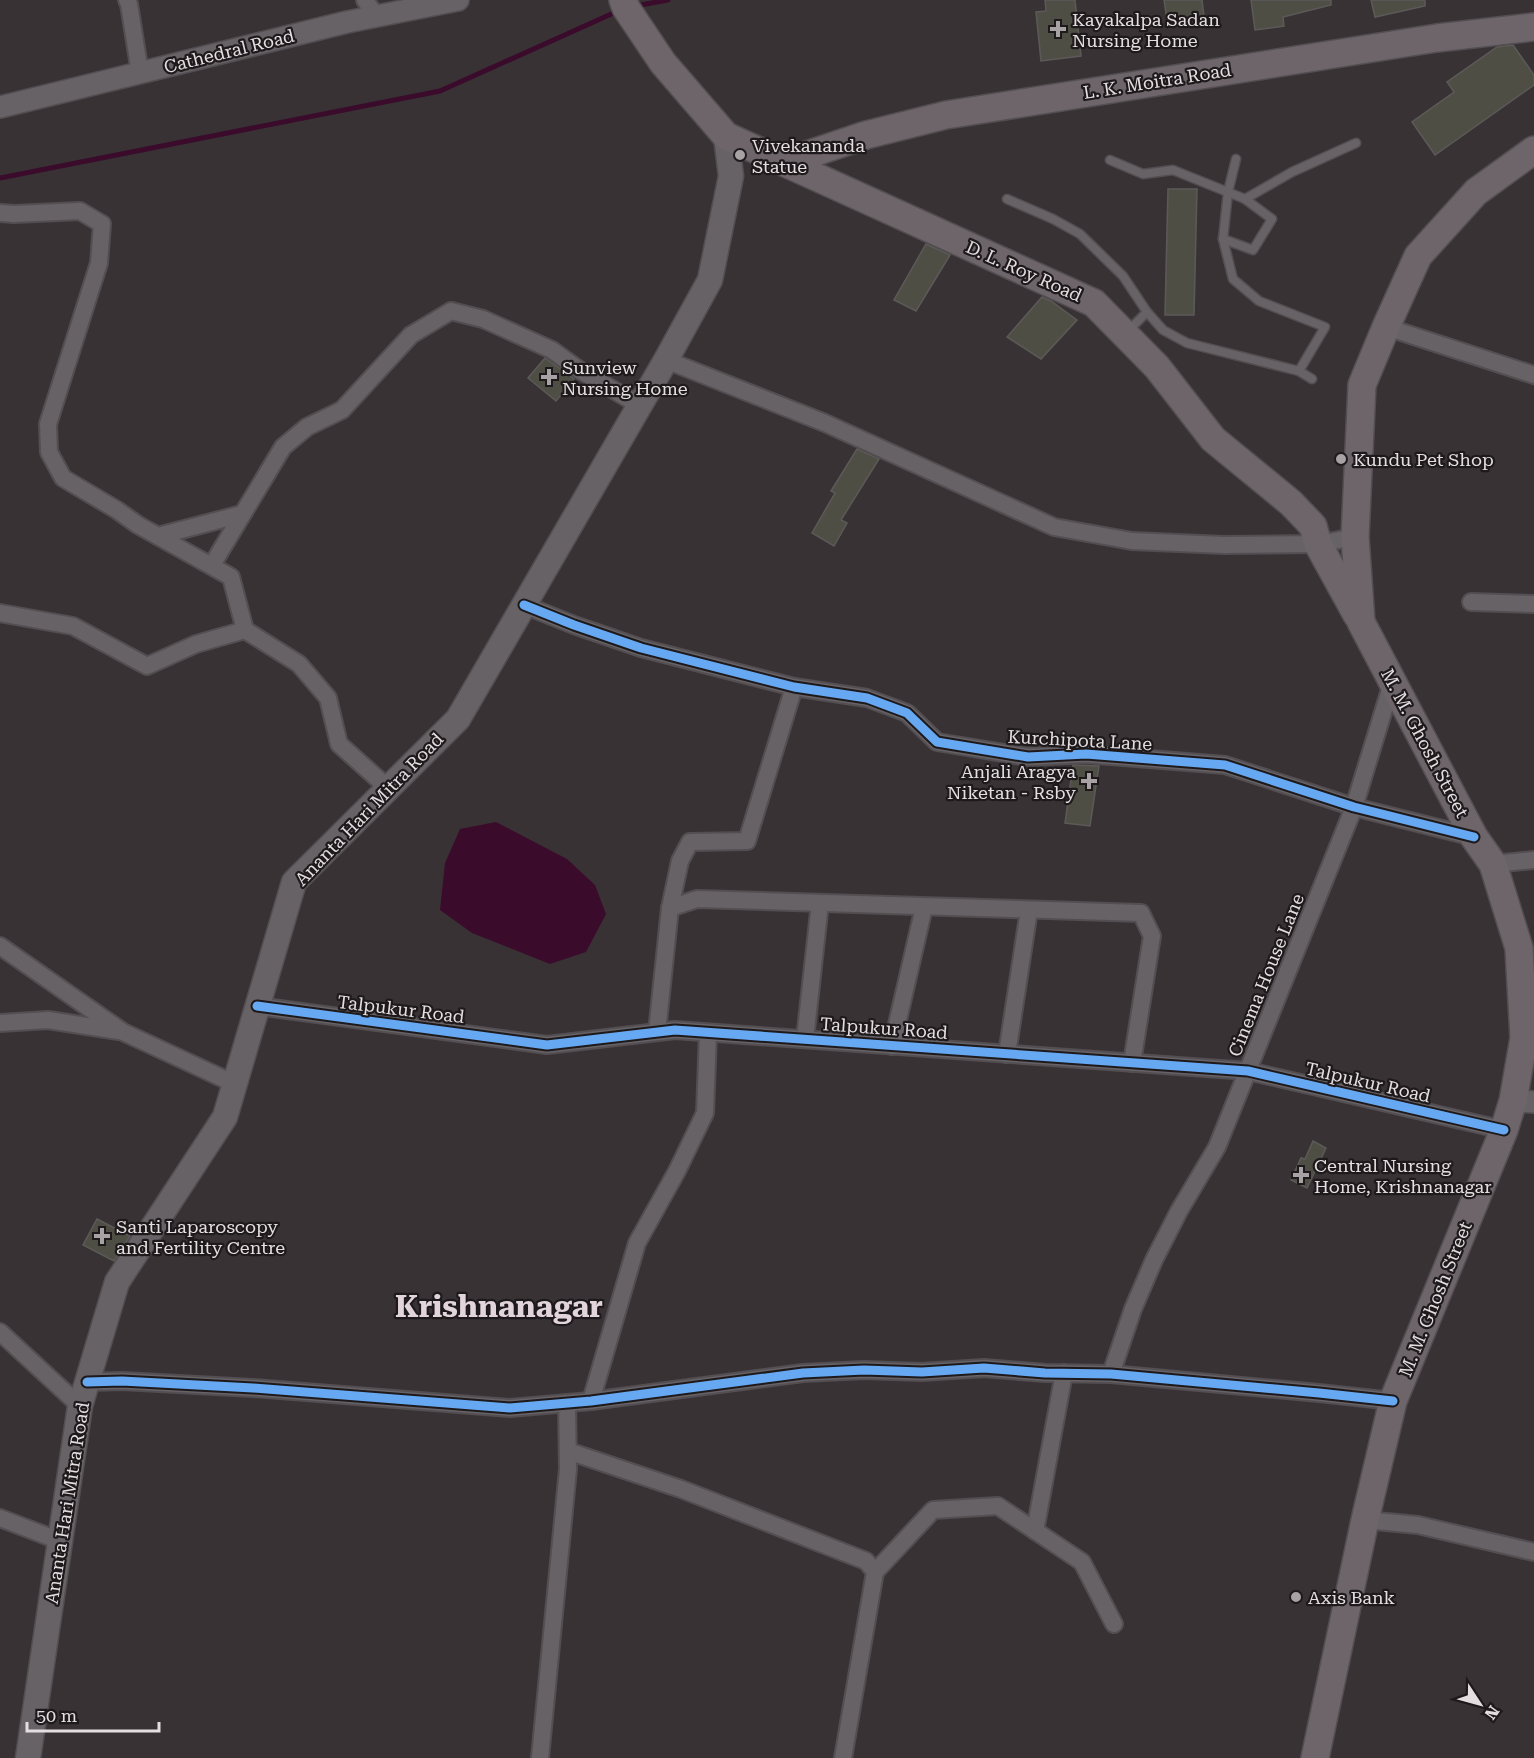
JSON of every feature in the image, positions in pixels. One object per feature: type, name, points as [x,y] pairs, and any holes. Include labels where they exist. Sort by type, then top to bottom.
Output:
[{"type":"main road","name":"D. L. Roy Road","points":[[623,0],[663,63],[726,136],[1094,303],[1157,368],[1213,439],[1291,503],[1312,526],[1318,544],[1361,622]]},
{"type":"main road","name":"L. K. Moitra Road","points":[[786,162],[866,135],[946,115],[1437,38],[1534,27]]},
{"type":"main road","name":"Ananta Hari Mitra Road","points":[[28,1758],[80,1406],[117,1282],[225,1117],[294,882],[458,719],[710,280],[731,176],[726,136]]},
{"type":"main road","name":"M. M. Ghosh Street","points":[[1315,1758],[1365,1520],[1393,1401],[1504,1130],[1524,1102],[1529,1044],[1519,948],[1493,864],[1474,837],[1361,622],[1355,537],[1362,385],[1418,256],[1476,192],[1534,150]]},
{"type":"street","points":[[127,0],[140,73]]},
{"type":"street","name":"Cathedral Road","points":[[0,107],[140,73],[370,8],[458,0]]},
{"type":"street","points":[[0,213],[80,211],[102,224],[99,263],[48,424],[49,452],[63,478],[231,577],[245,630],[300,664],[328,698],[339,744],[388,788]]},
{"type":"street","points":[[212,565],[283,447],[307,427],[342,410],[411,335],[451,311],[483,319],[552,350],[578,369],[639,405]]},
{"type":"street","points":[[1386,327],[1534,375]]},
{"type":"street","points":[[666,360],[825,423],[1054,527],[1132,541],[1224,545],[1318,544],[1355,537]]},
{"type":"street","points":[[158,536],[242,514]]},
{"type":"street","points":[[1472,602],[1534,604]]},
{"type":"street","name":"Kurchipota Lane","points":[[525,605],[641,648],[794,687],[867,698],[907,713],[937,742],[1028,758],[1086,754],[1225,765],[1354,807],[1474,837]]},
{"type":"street","points":[[0,613],[73,626],[147,666],[196,644],[245,630]]},
{"type":"street","name":"Cinema House Lane","points":[[1111,1374],[1133,1309],[1154,1260],[1179,1211],[1217,1148],[1354,807],[1393,680]]},
{"type":"street","points":[[657,1032],[670,908],[680,861],[690,842],[747,841],[794,687]]},
{"type":"street","points":[[1493,864],[1534,860]]},
{"type":"street","points":[[670,908],[697,899],[1141,913],[1152,936],[1132,1063]]},
{"type":"street","points":[[805,1039],[820,903]]},
{"type":"street","points":[[892,1046],[924,907]]},
{"type":"street","points":[[1007,1054],[1029,910]]},
{"type":"street","points":[[0,946],[123,1032],[235,1084]]},
{"type":"street","name":"Talpukur Road","points":[[257,1006],[547,1045],[675,1030],[1248,1071],[1504,1130]]},
{"type":"street","points":[[0,1023],[48,1020],[123,1032]]},
{"type":"street","points":[[591,1401],[637,1243],[677,1171],[705,1113],[708,1033]]},
{"type":"street","points":[[0,1332],[80,1406]]},
{"type":"street","points":[[87,1382],[253,1388],[510,1408],[591,1401],[803,1373],[864,1370],[922,1372],[984,1368],[1111,1374],[1319,1392],[1393,1401]]},
{"type":"street","points":[[1035,1531],[1064,1373]]},
{"type":"street","points":[[540,1758],[568,1469],[567,1403]]},
{"type":"street","points":[[568,1451],[681,1489],[866,1561],[875,1572]]},
{"type":"street","points":[[843,1758],[875,1572],[933,1510],[999,1506],[1082,1562],[1114,1624]]},
{"type":"street","points":[[0,1518],[60,1541]]},
{"type":"street","points":[[1365,1520],[1418,1525],[1534,1552]]},
{"type":"lane","points":[[1245,199],[1292,172],[1356,143]]},
{"type":"lane","points":[[1236,159],[1228,192],[1223,239],[1233,279],[1259,301],[1325,327],[1299,370]]},
{"type":"lane","points":[[1110,160],[1143,174],[1173,170],[1245,199],[1272,219],[1253,250],[1223,239]]},
{"type":"lane","points":[[1007,199],[1053,219],[1080,234],[1123,276],[1147,312],[1163,330],[1187,344],[1299,370],[1311,379]]},
{"type":"lane","points":[[1125,334],[1147,312]]},
{"type":"shaded area","points":[[496,822],[567,859],[595,885],[606,914],[586,952],[550,964],[472,933],[440,910],[445,863],[460,829]]},
{"type":"building","points":[[1045,0],[1075,0],[1081,56],[1041,61],[1036,12],[1046,11]]},
{"type":"building","points":[[1164,0],[1202,0],[1204,16],[1167,20]]},
{"type":"building","points":[[1251,0],[1331,0],[1331,5],[1283,17],[1284,26],[1255,30]]},
{"type":"building","points":[[1371,0],[1425,0],[1425,6],[1375,17]]},
{"type":"building","points":[[1513,45],[1534,75],[1534,85],[1435,155],[1412,122],[1454,92],[1447,82],[1497,47]]},
{"type":"building","points":[[1168,189],[1197,189],[1194,315],[1165,315]]},
{"type":"building","points":[[926,244],[950,255],[916,311],[894,300]]},
{"type":"building","points":[[1042,297],[1077,320],[1041,359],[1007,337]]},
{"type":"building","points":[[545,358],[574,379],[556,401],[528,378]]},
{"type":"building","points":[[857,449],[879,459],[841,520],[847,523],[834,546],[812,533],[835,493],[831,491]]},
{"type":"building","points":[[1073,765],[1099,766],[1090,826],[1065,823]]},
{"type":"building","points":[[1313,1141],[1326,1148],[1307,1188],[1291,1180],[1301,1158],[1305,1159]]},
{"type":"building","points":[[97,1219],[130,1236],[114,1261],[83,1245]]},
{"type":"waterway","points":[[635,6],[668,0]]},
{"type":"waterway","points":[[0,178],[440,91],[618,11]]},
{"type":"cycle path","points":[[524,605],[641,648],[794,687],[867,698],[907,713],[937,742],[1028,757],[1086,754],[1225,765],[1354,807],[1474,837]]},
{"type":"cycle path","points":[[257,1006],[547,1045],[675,1030],[1248,1071],[1504,1130]]},
{"type":"cycle path","points":[[87,1382],[122,1381],[253,1388],[510,1408],[591,1401],[803,1373],[864,1370],[922,1372],[984,1368],[1045,1373],[1111,1374],[1393,1401]]},
{"type":"place","name":"Kayakalpa Sadan Nursing Home","points":[[1058,29]]},
{"type":"place","name":"Vivekananda Statue","points":[[740,155]]},
{"type":"place","name":"Sunview Nursing Home","points":[[549,377]]},
{"type":"place","name":"Kundu Pet Shop","points":[[1341,459]]},
{"type":"place","name":"Anjali Aragya Niketan - Rsby","points":[[1089,781]]},
{"type":"place","name":"Central Nursing Home, Krishnanagar","points":[[1301,1175]]},
{"type":"place","name":"Santi Laparoscopy and Fertility Centre","points":[[102,1236]]},
{"type":"place","name":"Axis Bank","points":[[1296,1597]]},
{"type":"district","name":"Krishnanagar","points":[[499,1306]]}]
